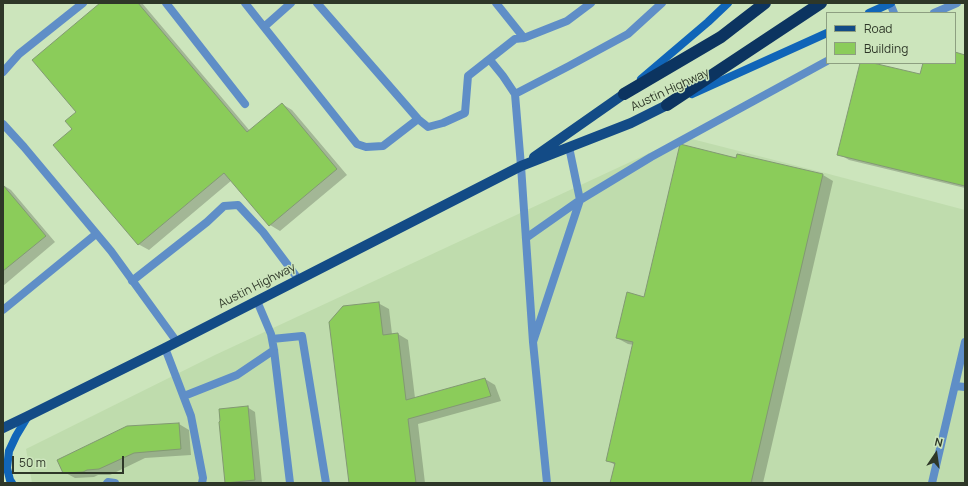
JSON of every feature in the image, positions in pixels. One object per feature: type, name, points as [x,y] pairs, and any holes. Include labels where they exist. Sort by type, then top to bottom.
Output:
[{"type":"highway","points":[[624,94],[721,37],[765,3]]},
{"type":"highway","points":[[667,105],[821,3]]},
{"type":"main road","name":"Austin Highway","points":[[521,166],[624,94],[728,3]]},
{"type":"main road","points":[[871,12],[890,3]]},
{"type":"main road","name":"Austin Highway","points":[[3,428],[177,342],[521,166],[631,123],[667,105],[826,33]]},
{"type":"main road","points":[[12,483],[7,468],[9,451],[28,416]]},
{"type":"lane","points":[[3,72],[19,54],[83,3]]},
{"type":"lane","points":[[166,3],[245,104]]},
{"type":"lane","points":[[245,3],[357,144],[366,147],[383,146],[418,119]]},
{"type":"lane","points":[[264,27],[292,3]]},
{"type":"lane","points":[[317,3],[418,119],[428,127],[443,123],[465,113],[468,76],[515,39],[524,38],[567,21],[591,3]]},
{"type":"lane","points":[[496,3],[524,38]]},
{"type":"lane","points":[[515,94],[628,34],[662,3]]},
{"type":"lane","points":[[936,12],[957,3]]},
{"type":"lane","points":[[490,60],[515,94],[534,342],[547,483]]},
{"type":"lane","points":[[526,238],[580,200],[650,157],[826,62]]},
{"type":"lane","points":[[3,124],[111,251],[177,342]]},
{"type":"lane","points":[[534,342],[580,200],[570,147]]},
{"type":"lane","points":[[132,281],[207,222],[224,206],[238,205],[263,232],[299,280]]},
{"type":"lane","points":[[3,310],[96,234]]},
{"type":"lane","points":[[257,301],[271,334],[274,350],[290,483]]},
{"type":"lane","points":[[272,339],[302,336],[326,483]]},
{"type":"lane","points":[[932,483],[965,342]]},
{"type":"lane","points":[[165,348],[192,416],[203,478],[202,483]]},
{"type":"lane","points":[[184,396],[237,375],[274,350]]},
{"type":"lane","points":[[955,386],[965,386]]},
{"type":"lane","points":[[107,483],[116,483]]},
{"type":"shaded area","points":[[684,137],[965,210],[965,483],[32,483],[26,449],[215,355]]},
{"type":"building","points":[[100,3],[138,3],[247,132],[282,103],[337,169],[269,226],[224,173],[138,245],[53,145],[72,129],[65,121],[76,112],[32,60]]},
{"type":"building","points":[[956,52],[965,55],[965,186],[837,155],[860,64],[877,64],[920,74],[923,64],[956,64]]},
{"type":"building","points":[[680,144],[736,158],[737,154],[823,174],[751,483],[610,483],[615,463],[606,461],[633,342],[616,338],[627,292],[644,297]]},
{"type":"building","points":[[3,185],[46,236],[3,271]]},
{"type":"building","points":[[379,302],[383,335],[398,333],[406,400],[485,378],[491,396],[408,419],[416,483],[349,483],[329,322],[343,306]]},
{"type":"building","points":[[248,406],[255,480],[225,483],[219,409]]},
{"type":"building","points":[[179,423],[181,449],[134,453],[99,469],[87,470],[83,472],[63,473],[57,460],[127,426]]}]
